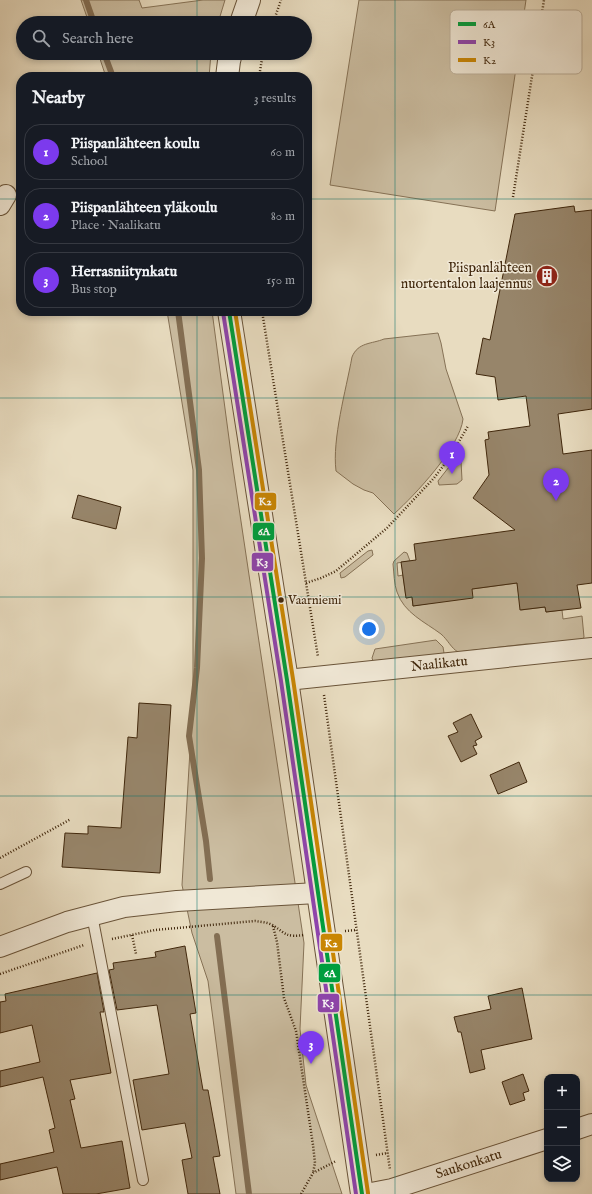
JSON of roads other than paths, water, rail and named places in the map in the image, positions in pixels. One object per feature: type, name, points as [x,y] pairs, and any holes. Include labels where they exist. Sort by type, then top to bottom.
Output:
[{"type":"street","points":[[243,16],[249,0]]},
{"type":"street","points":[[228,72],[230,60]]},
{"type":"street","points":[[230,316],[287,680],[362,1194]]},
{"type":"street","name":"Naalikatu","points":[[287,680],[592,648]]},
{"type":"street","points":[[0,947],[67,922],[124,907],[177,901],[317,893]]},
{"type":"street","points":[[580,1128],[592,1124]]},
{"type":"street","name":"Saukonkatu","points":[[366,1194],[392,1189],[544,1140]]},
{"type":"lane","points":[[0,884],[26,872]]},
{"type":"lane","points":[[92,915],[143,1180]]},
{"type":"waterway","points":[[86,0],[92,16]]},
{"type":"waterway","points":[[107,60],[111,72]]},
{"type":"waterway","points":[[179,316],[199,470],[202,558],[197,668],[189,736],[206,841],[210,879]]},
{"type":"waterway","points":[[217,936],[249,1194]]},
{"type":"place","name":"Piispanlähteen nuortentalon laajennus","points":[[547,276]]},
{"type":"place","name":"Piispanlähteen koulu","points":[[452,474]]},
{"type":"place","name":"Piispanlähteen yläkoulu","points":[[556,501]]},
{"type":"place","name":"Vaarniemi","points":[[281,600]]},
{"type":"place","name":"Herrasniitynkatu","points":[[311,1064]]}]
